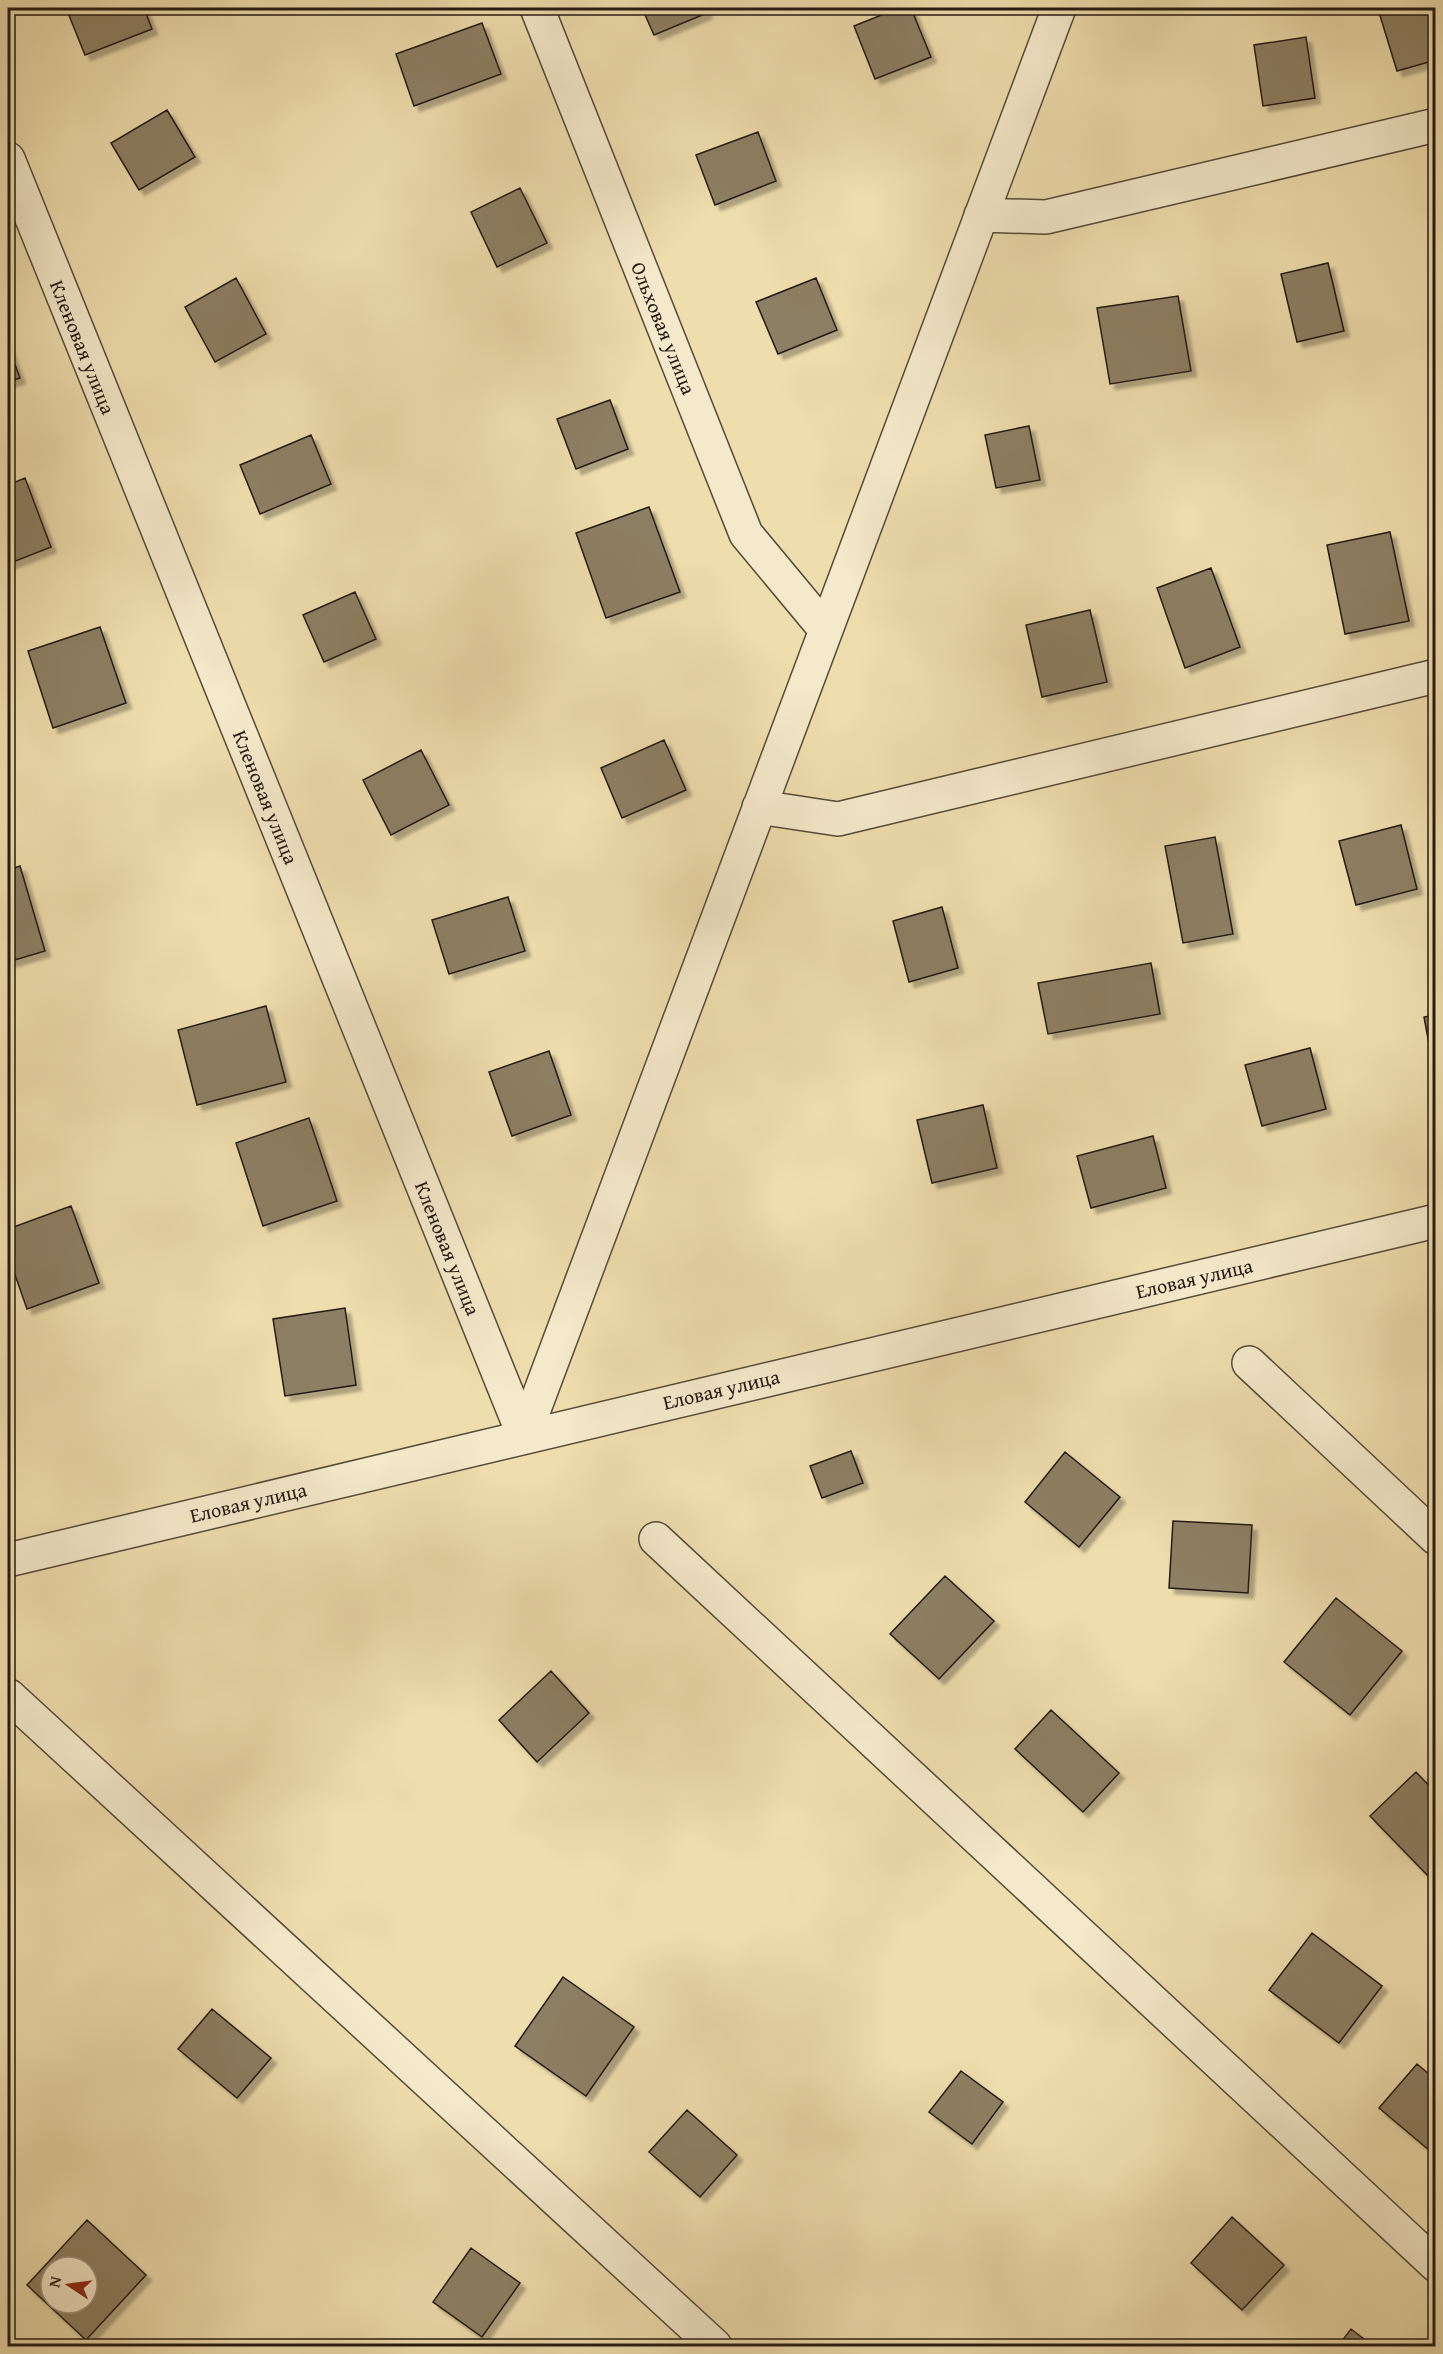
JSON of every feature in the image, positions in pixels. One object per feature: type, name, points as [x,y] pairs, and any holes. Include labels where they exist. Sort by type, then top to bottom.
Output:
[{"type":"street","name":"Ольховая улица","points":[[537,8],[746,534],[825,629]]},
{"type":"street","points":[[524,1436],[1059,8]]},
{"type":"street","points":[[981,215],[1047,217],[1436,125]]},
{"type":"street","name":"Кленовая улица","points":[[8,159],[524,1436]]},
{"type":"street","points":[[759,807],[838,819],[1436,676]]},
{"type":"street","name":"Еловая улица","points":[[8,1560],[1436,1221]]},
{"type":"street","points":[[1249,1364],[1436,1538]]},
{"type":"street","points":[[656,1539],[1436,2265]]},
{"type":"street","points":[[9,1696],[715,2346]]},
{"type":"building","points":[[66,8],[144,8],[152,29],[85,55]]},
{"type":"building","points":[[642,8],[705,8],[707,13],[654,35]]},
{"type":"building","points":[[899,8],[911,8],[931,57],[875,79],[854,26]]},
{"type":"building","points":[[1436,8],[1436,60],[1397,71],[1378,9]]},
{"type":"building","points":[[482,23],[501,74],[414,106],[396,54]]},
{"type":"building","points":[[1306,37],[1315,98],[1263,106],[1254,45]]},
{"type":"building","points":[[167,110],[195,157],[139,190],[111,143]]},
{"type":"building","points":[[758,132],[776,181],[715,205],[696,155]]},
{"type":"building","points":[[520,188],[547,243],[497,267],[471,212]]},
{"type":"building","points":[[1328,263],[1344,331],[1297,342],[1281,274]]},
{"type":"building","points":[[236,278],[266,334],[215,362],[185,307]]},
{"type":"building","points":[[816,278],[837,330],[778,354],[756,302]]},
{"type":"building","points":[[1178,296],[1191,371],[1110,384],[1097,308]]},
{"type":"building","points":[[8,346],[20,378],[8,382]]},
{"type":"building","points":[[610,400],[628,449],[576,469],[557,419]]},
{"type":"building","points":[[1029,426],[1040,480],[996,488],[985,435]]},
{"type":"building","points":[[311,435],[331,484],[260,514],[240,465]]},
{"type":"building","points":[[25,478],[51,547],[8,564],[8,485]]},
{"type":"building","points":[[649,507],[680,592],[606,618],[576,533]]},
{"type":"building","points":[[1390,532],[1409,621],[1345,634],[1327,545]]},
{"type":"building","points":[[1211,568],[1240,647],[1185,668],[1157,588]]},
{"type":"building","points":[[355,592],[376,639],[324,662],[303,615]]},
{"type":"building","points":[[1090,610],[1107,682],[1042,697],[1026,625]]},
{"type":"building","points":[[100,627],[126,703],[53,728],[28,651]]},
{"type":"building","points":[[664,740],[686,790],[622,818],[601,768]]},
{"type":"building","points":[[421,750],[449,805],[391,835],[363,780]]},
{"type":"building","points":[[1401,825],[1417,889],[1356,905],[1339,841]]},
{"type":"building","points":[[1215,837],[1233,934],[1183,943],[1165,846]]},
{"type":"building","points":[[20,866],[45,951],[8,962],[8,870]]},
{"type":"building","points":[[508,897],[525,951],[449,974],[432,920]]},
{"type":"building","points":[[942,907],[958,968],[909,982],[893,921]]},
{"type":"building","points":[[1151,963],[1160,1014],[1048,1034],[1038,983]]},
{"type":"building","points":[[266,1006],[286,1082],[197,1105],[178,1030]]},
{"type":"building","points":[[1436,1015],[1436,1081],[1424,1017]]},
{"type":"building","points":[[1310,1048],[1326,1109],[1262,1126],[1245,1065]]},
{"type":"building","points":[[549,1051],[571,1115],[512,1136],[489,1072]]},
{"type":"building","points":[[983,1105],[997,1168],[932,1183],[917,1120]]},
{"type":"building","points":[[309,1118],[337,1201],[263,1226],[236,1143]]},
{"type":"building","points":[[1153,1136],[1166,1188],[1091,1208],[1077,1156]]},
{"type":"building","points":[[71,1206],[99,1283],[27,1309],[8,1255],[8,1229]]},
{"type":"building","points":[[345,1308],[356,1385],[285,1396],[273,1319]]},
{"type":"building","points":[[851,1451],[863,1483],[822,1498],[810,1466]]},
{"type":"building","points":[[1065,1452],[1120,1497],[1079,1547],[1025,1502]]},
{"type":"building","points":[[1173,1521],[1252,1525],[1248,1593],[1169,1588]]},
{"type":"building","points":[[945,1576],[994,1621],[939,1679],[890,1634]]},
{"type":"building","points":[[1336,1598],[1402,1651],[1350,1715],[1284,1662]]},
{"type":"building","points":[[551,1671],[589,1713],[537,1762],[499,1720]]},
{"type":"building","points":[[1051,1710],[1119,1773],[1083,1812],[1015,1749]]},
{"type":"building","points":[[1416,1772],[1436,1793],[1436,1873],[1430,1878],[1370,1816]]},
{"type":"building","points":[[1312,1933],[1382,1986],[1339,2043],[1269,1990]]},
{"type":"building","points":[[563,1977],[634,2027],[586,2096],[515,2046]]},
{"type":"building","points":[[212,2009],[271,2058],[237,2098],[178,2049]]},
{"type":"building","points":[[1417,2064],[1436,2080],[1436,2156],[1379,2108]]},
{"type":"building","points":[[961,2071],[1003,2102],[972,2144],[929,2112]]},
{"type":"building","points":[[687,2110],[737,2155],[700,2197],[649,2152]]},
{"type":"building","points":[[1232,2217],[1284,2265],[1242,2310],[1191,2263]]},
{"type":"building","points":[[87,2220],[146,2275],[86,2340],[59,2315],[99,2315],[99,2255],[55,2255]]},
{"type":"building","points":[[471,2248],[520,2283],[482,2337],[433,2302]]},
{"type":"building","points":[[39,2272],[39,2296],[27,2285]]},
{"type":"building","points":[[1351,2329],[1373,2346],[1338,2346]]}]
